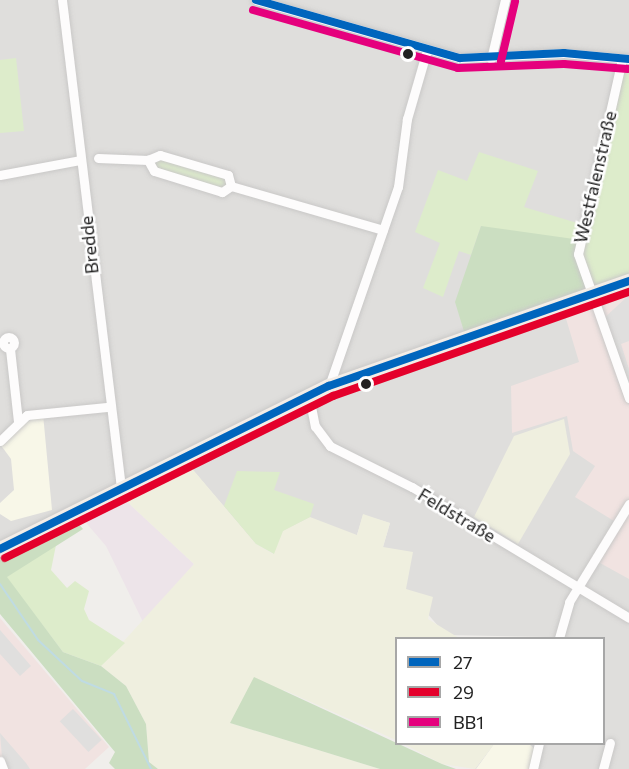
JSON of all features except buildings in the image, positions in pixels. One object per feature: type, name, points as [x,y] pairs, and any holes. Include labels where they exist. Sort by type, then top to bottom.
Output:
[{"type":"main road","points":[[0,549],[330,386],[629,281]]},
{"type":"street","name":"Bredde","points":[[62,0],[107,407],[121,489]]},
{"type":"street","points":[[256,0],[426,53],[491,59],[564,53],[625,59]]},
{"type":"street","points":[[491,59],[505,0]]},
{"type":"street","points":[[330,386],[398,187],[407,119],[426,53]]},
{"type":"street","name":"Westfalenstraße","points":[[625,59],[578,255],[629,398]]},
{"type":"street","points":[[98,158],[148,160],[160,155],[228,175],[231,186]]},
{"type":"street","points":[[0,175],[80,160]]},
{"type":"street","points":[[148,160],[153,171],[222,192],[231,186],[383,230]]},
{"type":"street","points":[[10,349],[18,421]]},
{"type":"street","name":"Feldstraße","points":[[309,396],[315,426],[330,446],[412,487],[629,618]]},
{"type":"street","points":[[0,441],[18,421],[33,413],[107,407]]},
{"type":"street","points":[[560,637],[577,588],[629,504]]},
{"type":"street","points":[[603,769],[610,742]]},
{"type":"street","points":[[533,769],[539,745]]},
{"type":"street","points":[[0,761],[3,769]]},
{"type":"shaded area","points":[[0,0],[629,0],[629,769],[475,769],[493,745],[605,745],[605,637],[446,635],[406,589],[383,547],[390,523],[363,515],[357,535],[256,544],[180,455],[0,549]]},
{"type":"shaded area","points":[[629,288],[629,579],[591,558],[614,521],[575,497],[595,466],[573,451],[567,416],[512,433],[511,386],[579,362],[564,312]]},
{"type":"shaded area","points":[[629,295],[629,341],[621,344],[629,369],[629,399],[602,320]]},
{"type":"shaded area","points":[[43,414],[52,510],[11,521],[0,514],[0,503],[14,490],[11,459],[0,444],[27,417]]},
{"type":"shaded area","points":[[122,497],[194,564],[144,624],[106,546],[81,517]]},
{"type":"shaded area","points":[[0,618],[109,747],[85,769],[0,769]]},
{"type":"shaded area","points":[[0,630],[31,666],[20,676],[0,654]]},
{"type":"shaded area","points":[[73,709],[102,740],[88,752],[60,721]]},
{"type":"shaded area","points":[[0,733],[26,763],[30,769],[3,769]]},
{"type":"shaded area","points":[[493,745],[530,745],[537,751],[533,769],[476,769]]},
{"type":"green space","points":[[16,58],[24,131],[0,133],[0,60]]},
{"type":"green space","points":[[622,59],[629,59],[629,281],[592,294],[481,226],[471,255],[459,251],[443,297],[423,288],[440,243],[415,232],[438,170],[467,181],[479,152],[538,171],[524,207],[584,225]]},
{"type":"green space","points":[[160,157],[226,177],[229,185],[221,190],[155,170],[150,161]]},
{"type":"green space","points":[[481,226],[581,240],[578,255],[592,294],[466,338],[455,302]]},
{"type":"green space","points":[[564,419],[570,454],[518,544],[474,517],[514,436]]},
{"type":"green space","points":[[189,465],[256,544],[273,554],[282,531],[310,517],[357,535],[363,514],[390,523],[383,547],[413,552],[406,589],[433,597],[428,619],[457,637],[395,637],[395,740],[284,690],[230,723],[380,769],[158,769],[149,762],[146,724],[126,686],[101,666],[194,564],[122,497]]},
{"type":"green space","points":[[237,471],[280,472],[274,490],[314,504],[310,517],[283,531],[274,554],[256,544],[224,506]]},
{"type":"green space","points":[[75,520],[83,529],[7,577],[63,652],[101,666],[126,686],[146,724],[149,762],[158,769],[115,769],[109,763],[115,752],[0,614],[0,557]]},
{"type":"green space","points":[[56,545],[51,570],[67,588],[75,581],[89,591],[84,609],[89,620],[125,643],[101,666],[63,652],[6,577]]},
{"type":"green space","points":[[254,677],[395,742],[395,745],[401,745],[456,769],[380,769],[230,723]]},
{"type":"green space","points":[[406,745],[493,745],[475,769],[442,764]]},
{"type":"waterway","points":[[0,584],[38,640],[82,681],[114,694],[151,769]]},
{"type":"transit line","name":"27","points":[[256,0],[460,58],[564,53],[629,59]]},
{"type":"transit line","name":"BB1","points":[[501,61],[515,2]]},
{"type":"transit line","name":"BB1","points":[[253,10],[458,68],[564,64],[628,69]]},
{"type":"transit line","name":"27","points":[[0,549],[329,386],[629,281]]},
{"type":"transit line","name":"29","points":[[5,558],[333,396],[629,292]]}]
